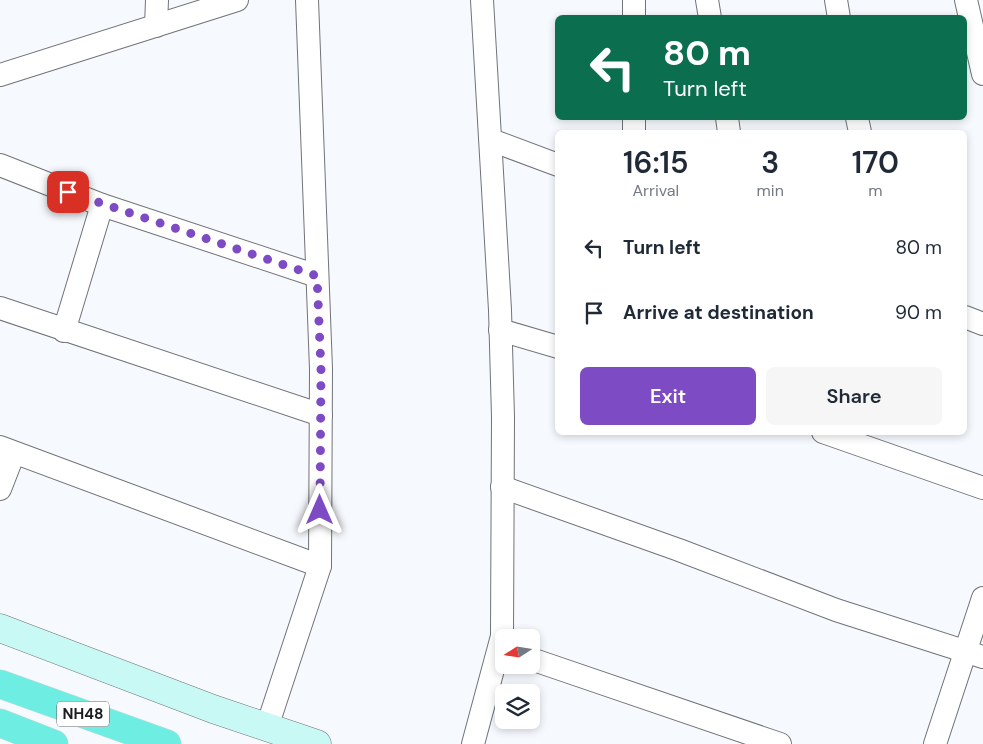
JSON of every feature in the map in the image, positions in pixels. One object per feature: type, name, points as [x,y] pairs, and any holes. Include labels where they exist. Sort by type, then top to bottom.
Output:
[{"type":"highway","name":"NH48","points":[[0,684],[167,744]]},
{"type":"highway","name":"NH48","points":[[0,723],[54,744]]},
{"type":"main road","points":[[0,628],[316,744]]},
{"type":"street","points":[[156,26],[157,0]]},
{"type":"street","points":[[0,75],[237,0]]},
{"type":"street","points":[[267,727],[320,566],[321,415],[307,0]]},
{"type":"street","points":[[482,0],[500,330],[502,629]]},
{"type":"street","points":[[634,0],[634,15]]},
{"type":"street","points":[[707,0],[710,15]]},
{"type":"street","points":[[836,0],[838,15]]},
{"type":"street","points":[[966,0],[983,74]]},
{"type":"street","points":[[491,140],[555,164]]},
{"type":"street","points":[[0,165],[102,205],[317,276]]},
{"type":"street","points":[[64,330],[102,205]]},
{"type":"street","points":[[0,308],[321,415]]},
{"type":"street","points":[[967,318],[983,324]]},
{"type":"street","points":[[500,330],[555,346]]},
{"type":"street","points":[[832,435],[983,488]]},
{"type":"street","points":[[0,489],[7,450],[320,566]]},
{"type":"street","points":[[502,487],[679,550],[836,610],[974,654]]},
{"type":"street","points":[[935,744],[974,654],[983,598]]},
{"type":"street","points":[[540,662],[780,744]]},
{"type":"street","points":[[473,744],[495,669]]},
{"type":"route","points":[[68,192],[317,276],[321,369],[320,510]]}]
